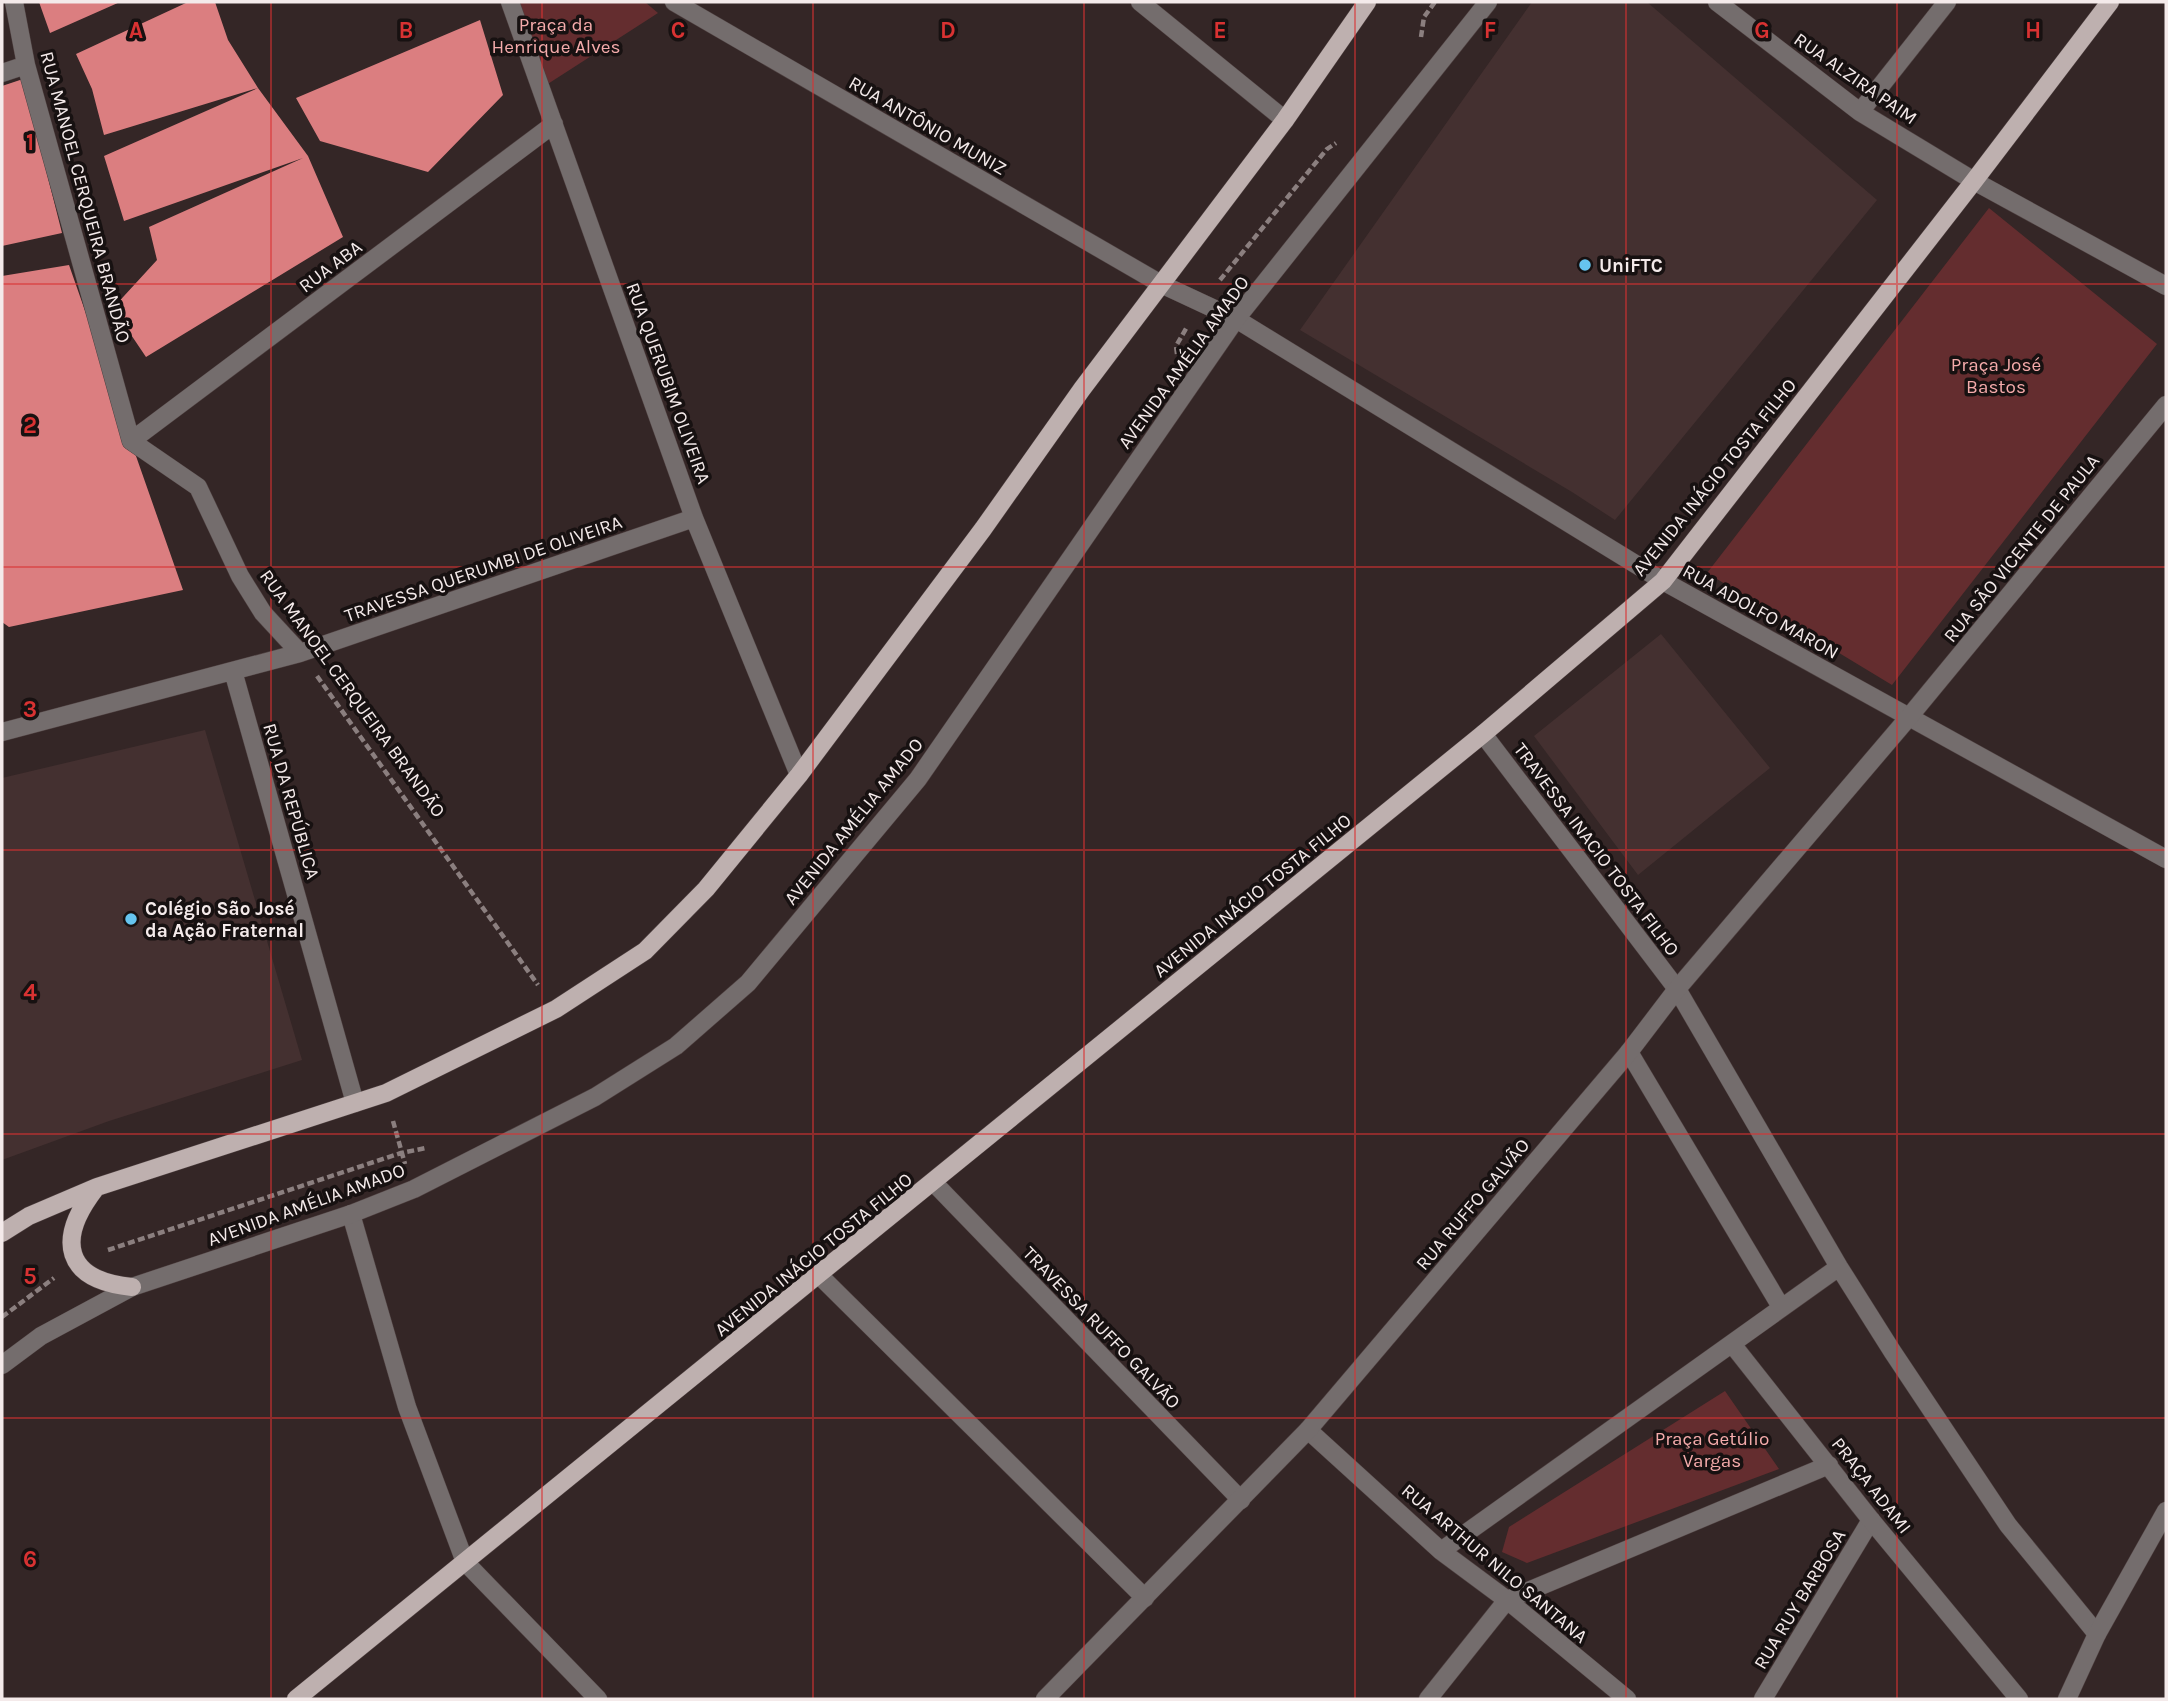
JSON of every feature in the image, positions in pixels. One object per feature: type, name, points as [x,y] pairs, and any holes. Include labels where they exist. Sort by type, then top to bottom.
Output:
[{"type":"main road","points":[[2,1233],[29,1216],[97,1187],[386,1093],[556,1009],[645,951],[706,888],[799,775],[984,529],[1082,389],[1285,120],[1367,2]]},
{"type":"main road","name":"AVENIDA INÁCIO TOSTA FILHO","points":[[296,1699],[1483,734],[1662,581],[2110,2]]},
{"type":"main road","points":[[97,1187],[76,1219],[71,1239],[74,1261],[90,1275],[107,1284],[132,1287]]},
{"type":"street","name":"RUA MANOEL CERQUEIRA BRANDÃO","points":[[14,2],[26,65],[131,441],[198,487],[240,576],[257,604],[300,653]]},
{"type":"street","name":"RUA QUERUBIM OLIVEIRA","points":[[510,2],[694,518],[799,775]]},
{"type":"street","name":"RUA ANTÔNIO MUNIZ","points":[[674,2],[1161,284],[1236,319]]},
{"type":"street","points":[[1140,2],[1285,120]]},
{"type":"street","name":"AVENIDA AMÉLIA AMADO","points":[[2,1365],[40,1336],[132,1287],[414,1189],[595,1097],[676,1046],[748,983],[918,779],[1236,319],[1488,2]]},
{"type":"street","name":"RUA ALZIRA PAIM","points":[[1717,2],[1860,112],[1974,181]]},
{"type":"street","points":[[1860,112],[1947,2]]},
{"type":"street","points":[[2,73],[26,65]]},
{"type":"street","name":"RUA ABA","points":[[131,441],[554,124]]},
{"type":"street","points":[[1974,181],[2166,286]]},
{"type":"street","name":"RUA ADOLFO MARON","points":[[1236,319],[1662,581],[2166,859]]},
{"type":"street","name":"RUA SÃO VICENTE DE PAULA","points":[[1909,717],[2166,405]]},
{"type":"street","name":"TRAVESSA QUERUMBI DE OLIVEIRA","points":[[2,732],[300,653],[694,518]]},
{"type":"street","name":"RUA DA REPÚBLICA","points":[[233,671],[355,1103]]},
{"type":"street","name":"RUA RUFFO GALVÃO","points":[[1045,1699],[1308,1430],[1909,717]]},
{"type":"street","name":"TRAVESSA INACIO TOSTA FILHO","points":[[1483,734],[1677,989]]},
{"type":"street","points":[[1677,989],[1839,1267],[2008,1525],[2097,1634]]},
{"type":"street","points":[[1629,1052],[1781,1307]]},
{"type":"street","name":"TRAVESSA RUFFO GALVÃO","points":[[934,1183],[1241,1500]]},
{"type":"street","points":[[351,1213],[407,1407],[465,1562],[598,1699]]},
{"type":"street","points":[[1441,1551],[1839,1267]]},
{"type":"street","points":[[819,1275],[1145,1598]]},
{"type":"street","name":"PRAÇA ADAMI","points":[[1732,1344],[1871,1520],[2019,1699]]},
{"type":"street","name":"RUA ARTHUR NILO SANTANA","points":[[1308,1430],[1441,1551],[1507,1600],[1627,1699]]},
{"type":"street","points":[[1428,1699],[1507,1600],[1829,1465]]},
{"type":"street","points":[[2069,1698],[2097,1634],[2166,1511]]},
{"type":"street","name":"RUA RUY BARBOSA","points":[[1763,1699],[1871,1520]]},
{"type":"path","name":"RUA MANOEL CERQUEIRA BRANDÃO","points":[[300,653],[556,1009]]},
{"type":"path","points":[[386,1093],[401,1153],[414,1189]]},
{"type":"shaded area","name":"UniFTC","points":[[1532,2],[1647,2],[1877,200],[1615,520],[1300,330]]},
{"type":"shaded area","points":[[1661,634],[1770,768],[1638,875],[1534,736]]},
{"type":"shaded area","name":"Colégio São José da Ação Fraternal","points":[[205,730],[302,1060],[109,1121],[2,1160],[2,778]]},
{"type":"green space","name":"Praça da Henrique Alves","points":[[509,2],[645,2],[658,13],[540,89]]},
{"type":"green space","name":"Praça José Bastos","points":[[1989,208],[2157,344],[1892,685],[1707,573]]},
{"type":"green space","name":"Praça Getúlio Vargas","points":[[1725,1391],[1779,1469],[1527,1563],[1502,1552],[1509,1527]]},
{"type":"building","points":[[39,2],[120,2],[50,33]]},
{"type":"building","points":[[188,2],[215,2],[228,40],[258,88],[104,135],[92,89],[76,54]]},
{"type":"building","points":[[480,20],[503,95],[428,172],[320,141],[296,98]]},
{"type":"building","points":[[23,79],[62,233],[2,246],[2,86]]},
{"type":"building","points":[[258,88],[308,156],[343,237],[146,357],[113,308],[157,260],[149,227],[303,158],[124,221],[104,156]]},
{"type":"building","points":[[69,265],[183,590],[9,627],[2,622],[2,276]]},
{"type":"place","name":"UniFTC","points":[[1585,265]]},
{"type":"place","name":"Colégio São José da Ação Fraternal","points":[[131,919]]}]
